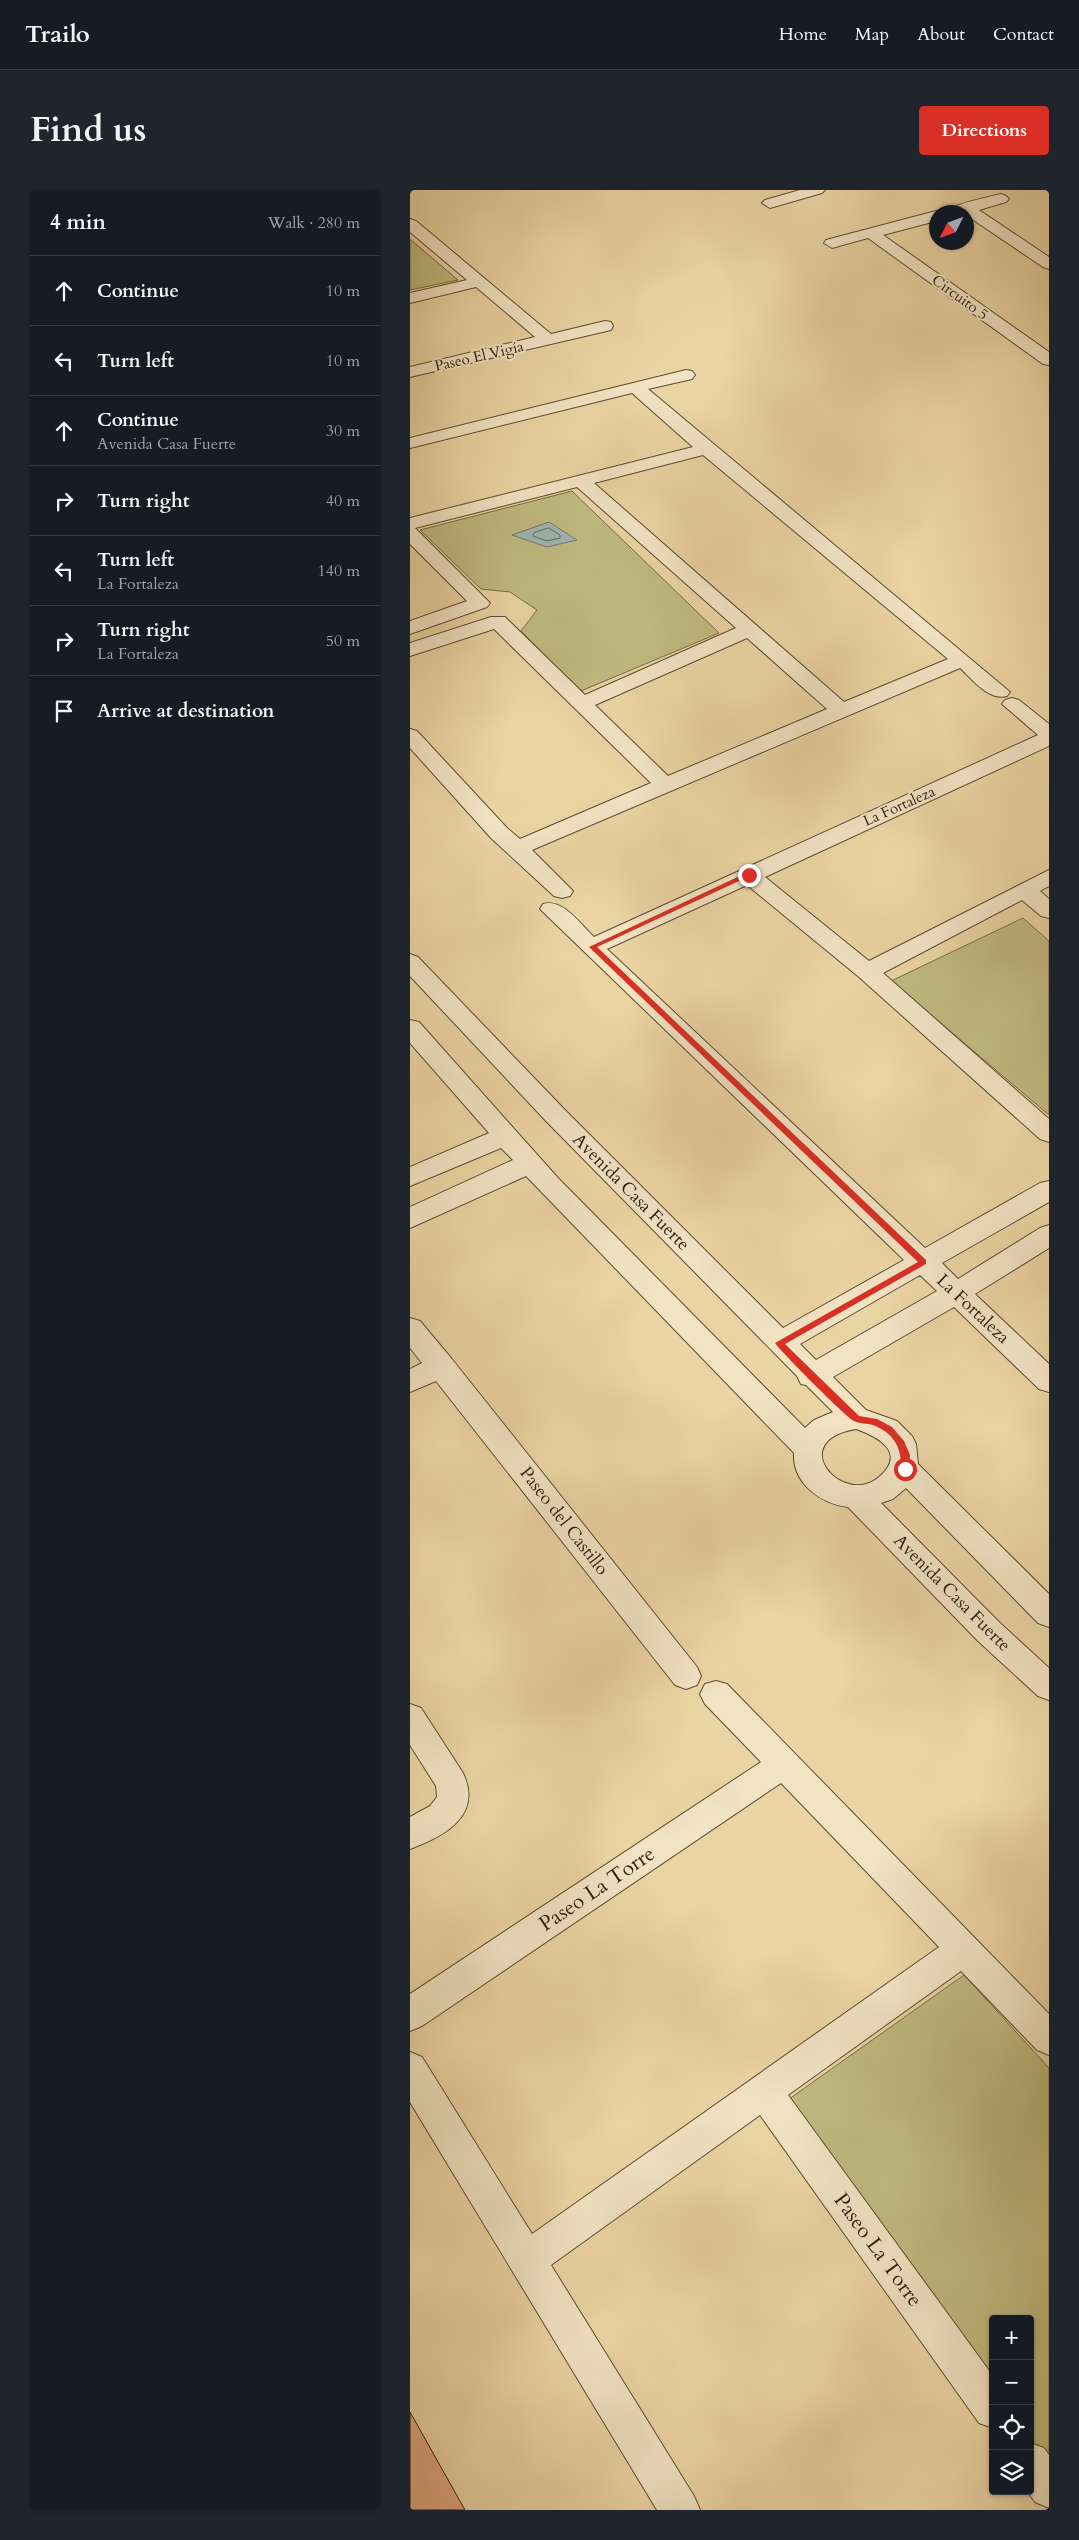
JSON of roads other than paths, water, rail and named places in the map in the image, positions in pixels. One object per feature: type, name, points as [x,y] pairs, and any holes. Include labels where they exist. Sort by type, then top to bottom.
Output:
[{"type":"street","points":[[770,203],[812,190]]},
{"type":"street","points":[[974,206],[1001,199]]},
{"type":"street","points":[[832,243],[929,218]]},
{"type":"street","points":[[974,219],[1049,264]]},
{"type":"street","name":"Paseo El Vigía","points":[[410,224],[547,339]]},
{"type":"street","name":"Circuito 5","points":[[871,233],[1049,360]]},
{"type":"street","points":[[410,298],[478,282]]},
{"type":"street","name":"Paseo El Vigía","points":[[410,372],[605,326]]},
{"type":"street","points":[[410,443],[686,375]]},
{"type":"street","points":[[635,387],[706,449],[962,660],[1049,736]]},
{"type":"street","points":[[410,524],[706,449]]},
{"type":"street","points":[[580,480],[841,712]]},
{"type":"street","points":[[410,533],[480,603],[410,628]]},
{"type":"street","points":[[410,650],[498,621],[666,786]]},
{"type":"street","points":[[583,703],[749,630]]},
{"type":"street","points":[[516,848],[962,660]]},
{"type":"street","name":"La Fortaleza","points":[[410,735],[499,833],[516,848],[592,947],[1049,1381]]},
{"type":"street","name":"La Fortaleza","points":[[592,947],[1049,736]]},
{"type":"street","points":[[749,875],[867,972],[1049,1133]]},
{"type":"street","points":[[867,972],[1049,878]]},
{"type":"street","points":[[1024,890],[1049,911]]},
{"type":"street","name":"Avenida Casa Fuerte","points":[[410,962],[555,1115],[811,1376],[856,1418]]},
{"type":"street","points":[[410,1028],[530,1163],[808,1449]]},
{"type":"street","points":[[410,1177],[505,1136]]},
{"type":"street","points":[[410,1218],[530,1163]]},
{"type":"street","points":[[779,1343],[1049,1190]]},
{"type":"street","points":[[811,1376],[956,1293],[1049,1235]]},
{"type":"street","name":"Paseo del Castillo","points":[[410,1328],[686,1676]]},
{"type":"street","points":[[410,1381],[442,1366]]},
{"type":"street","points":[[856,1418],[874,1422],[889,1429],[900,1441],[906,1455],[905,1469],[895,1484],[877,1494],[856,1497],[839,1494],[824,1486],[813,1476],[808,1462],[808,1449],[814,1436],[825,1426],[839,1420],[856,1418]]},
{"type":"street","points":[[905,1469],[1049,1614]]},
{"type":"street","name":"Avenida Casa Fuerte","points":[[856,1497],[990,1632],[1049,1687]]},
{"type":"street","points":[[716,1694],[1049,2038]]},
{"type":"street","points":[[410,1718],[452,1783],[454,1801],[441,1816],[410,1834]]},
{"type":"street","name":"Paseo La Torre","points":[[410,2014],[784,1764]]},
{"type":"street","points":[[527,2260],[964,1949]]},
{"type":"street","points":[[410,2069],[680,2510]]},
{"type":"street","name":"Paseo La Torre","points":[[764,2092],[989,2405]]},
{"type":"street","points":[[1034,2467],[1049,2488]]},
{"type":"water","points":[[549,522],[577,540],[547,547],[512,535]]}]
